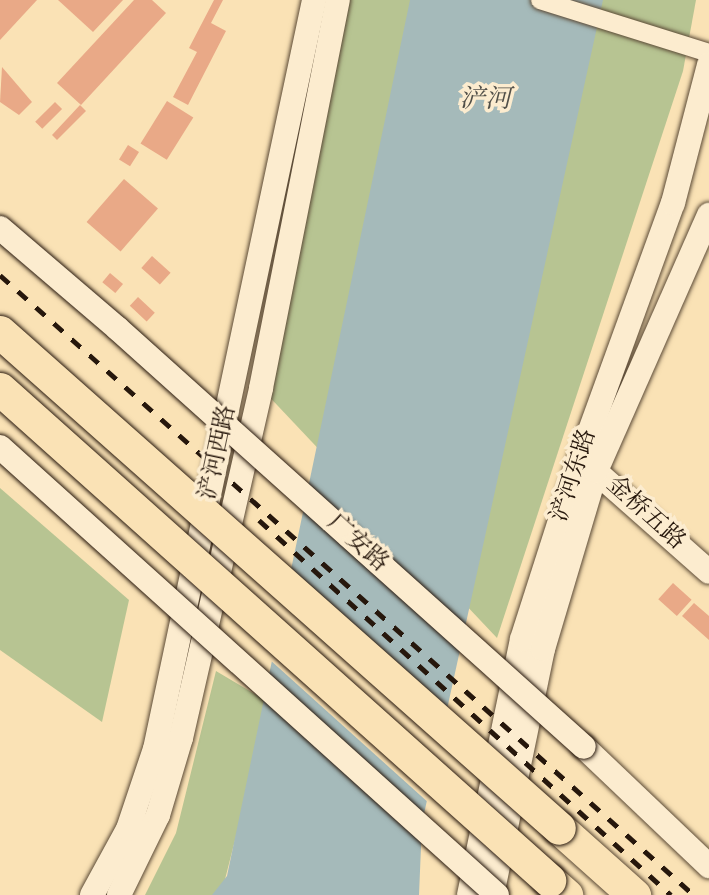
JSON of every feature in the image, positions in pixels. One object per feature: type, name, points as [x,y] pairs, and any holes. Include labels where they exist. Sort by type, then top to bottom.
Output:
[{"type":"highway","points":[[0,332],[634,895]]},
{"type":"highway","points":[[0,389],[557,887]]},
{"type":"main road","name":"浐河西路","points":[[92,895],[128,829],[155,749],[314,0]]},
{"type":"main road","name":"浐河西路","points":[[119,895],[158,815],[181,738],[261,387],[338,0]]},
{"type":"main road","name":"浐河东路","points":[[469,895],[522,639],[588,464],[673,203],[709,65]]},
{"type":"main road","name":"浐河东路","points":[[495,895],[543,649],[588,464],[709,215]]},
{"type":"main road","name":"广安路","points":[[0,228],[117,328],[584,747],[709,866]]},
{"type":"main road","points":[[0,447],[495,895]]},
{"type":"main road","name":"金桥五路","points":[[588,464],[709,572]]},
{"type":"street","points":[[540,0],[709,53]]},
{"type":"green space","points":[[338,0],[696,0],[683,71],[497,638],[261,388]]},
{"type":"green space","points":[[0,488],[129,600],[102,722],[0,650]]},
{"type":"green space","points":[[216,671],[270,703],[221,895],[145,895],[176,833]]},
{"type":"water","name":"浐河","points":[[410,0],[603,0],[422,823],[419,895],[212,895],[227,876]]},
{"type":"pier","points":[[288,568],[450,714],[430,804],[269,659]]},
{"type":"building","points":[[0,0],[37,0],[0,40]]},
{"type":"building","points":[[58,0],[123,0],[93,32]]},
{"type":"building","points":[[134,0],[152,0],[166,13],[81,105],[57,83]]},
{"type":"building","points":[[214,0],[223,0],[211,23],[226,31],[188,105],[173,97],[197,52],[189,48]]},
{"type":"building","points":[[2,67],[32,102],[19,115],[0,102]]},
{"type":"building","points":[[167,101],[193,117],[167,160],[141,143]]},
{"type":"building","points":[[55,102],[62,109],[42,129],[35,122]]},
{"type":"building","points":[[80,105],[86,111],[57,140],[52,135]]},
{"type":"building","points":[[128,145],[139,152],[130,166],[119,159]]},
{"type":"building","points":[[124,179],[158,209],[121,252],[87,222]]},
{"type":"building","points":[[152,256],[171,273],[160,285],[141,268]]},
{"type":"building","points":[[110,273],[123,284],[115,293],[102,282]]},
{"type":"building","points":[[138,297],[155,313],[147,321],[130,306]]},
{"type":"building","points":[[673,583],[692,600],[677,616],[658,599]]},
{"type":"building","points":[[694,603],[709,616],[709,640],[682,616]]},
{"type":"railway","points":[[0,275],[694,895]]},
{"type":"railway","points":[[259,520],[671,895]]}]
